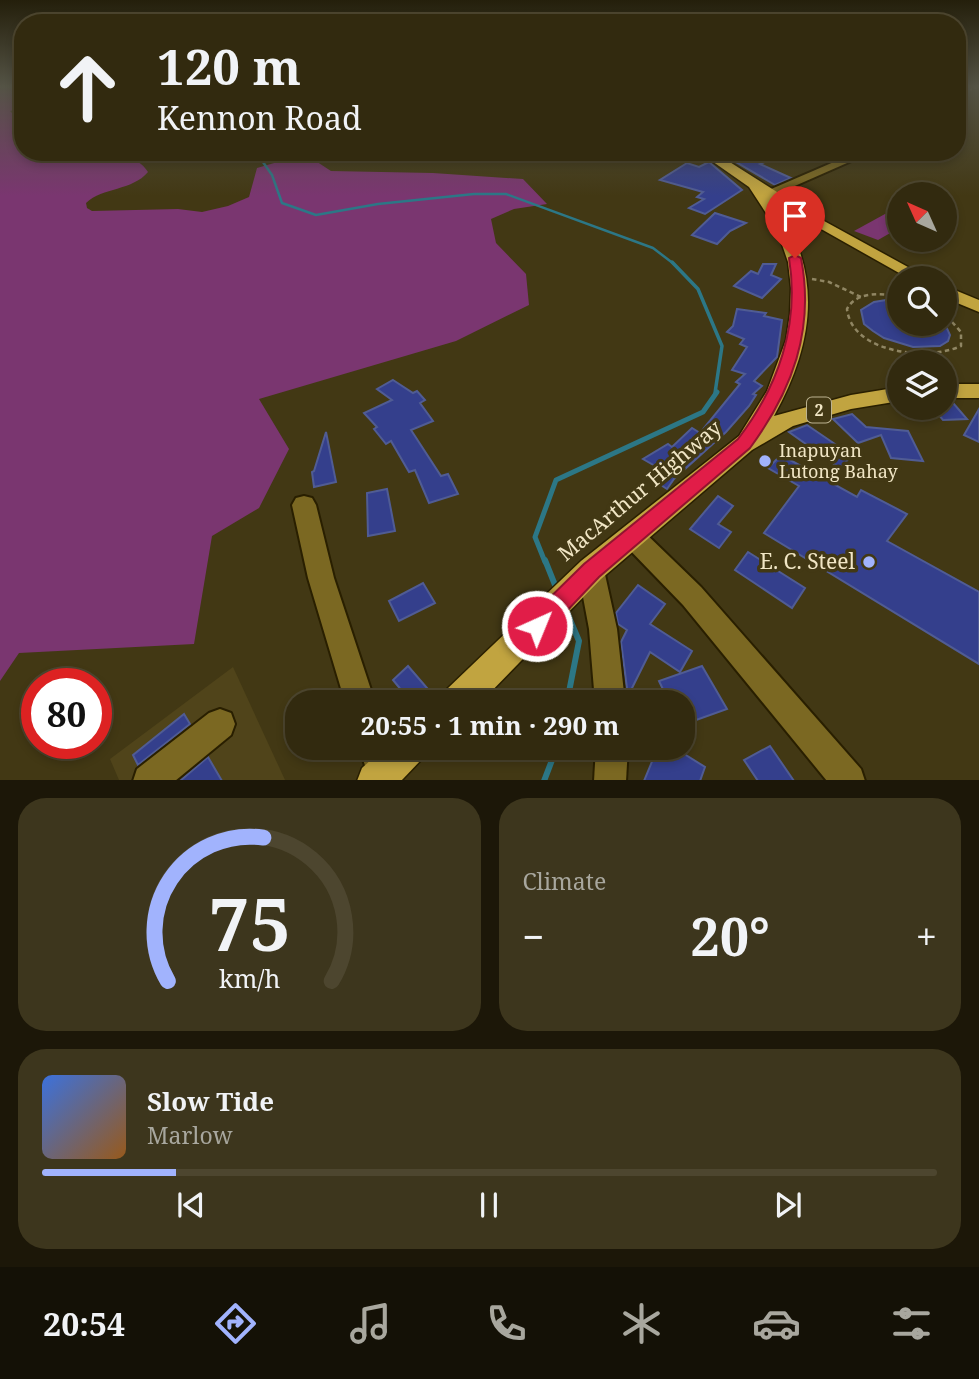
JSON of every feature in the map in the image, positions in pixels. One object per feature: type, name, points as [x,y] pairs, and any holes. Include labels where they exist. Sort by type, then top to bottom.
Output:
[{"type":"highway","points":[[718,161],[846,240],[897,266]]},
{"type":"highway","points":[[744,444],[776,396],[796,338],[799,277],[788,236],[762,190]]},
{"type":"highway","points":[[957,296],[979,307]]},
{"type":"highway","points":[[957,391],[979,391]]},
{"type":"highway","name":"MacArthur Highway","points":[[470,690],[585,577],[744,444],[785,419],[850,402],[887,396]]},
{"type":"street","points":[[762,190],[842,161]]},
{"type":"street","points":[[304,505],[321,578],[356,690]]},
{"type":"street","points":[[633,537],[692,596],[849,780]]},
{"type":"street","points":[[585,577],[603,629],[609,690]]},
{"type":"street","points":[[149,780],[220,724]]},
{"type":"street","points":[[610,780],[611,760]]},
{"type":"path","points":[[799,277],[829,282],[861,297]]},
{"type":"path","points":[[887,295],[861,297],[847,309],[854,327],[881,345],[918,355],[952,353],[961,346],[963,337],[957,325]]},
{"type":"shaded area","points":[[0,123],[14,123],[14,161],[135,161],[148,172],[134,183],[93,198],[86,203],[87,208],[92,211],[178,209],[202,212],[228,206],[249,197],[257,168],[281,161],[316,161],[331,171],[433,173],[523,179],[547,204],[514,209],[491,219],[496,243],[526,274],[529,305],[456,341],[259,399],[289,449],[259,508],[212,536],[194,644],[19,653],[0,681]]},
{"type":"shaded area","points":[[887,215],[887,235],[878,240],[854,231]]},
{"type":"shaded area","points":[[233,667],[285,780],[119,780],[110,759]]},
{"type":"building","points":[[734,161],[767,161],[760,164],[791,178],[775,185]]},
{"type":"building","points":[[709,162],[742,190],[705,214],[689,208],[704,199],[697,197],[703,192],[660,180],[687,163],[699,167]]},
{"type":"building","points":[[715,213],[746,223],[730,231],[717,244],[692,235]]},
{"type":"building","points":[[763,264],[776,264],[771,275],[781,279],[762,298],[734,286],[751,271],[758,274]]},
{"type":"building","points":[[887,300],[887,336],[950,336],[948,341],[940,346],[913,347],[884,338],[864,324],[861,310],[874,302]]},
{"type":"building","points":[[737,309],[766,313],[764,316],[782,320],[777,357],[754,381],[762,386],[753,394],[756,395],[749,406],[667,489],[653,480],[662,470],[643,459],[668,444],[672,447],[692,428],[700,433],[740,384],[736,382],[745,374],[732,370],[747,347],[740,344],[744,339],[727,332],[733,326]]},
{"type":"building","points":[[393,380],[413,393],[417,391],[425,400],[420,403],[433,421],[411,430],[441,476],[448,474],[458,494],[429,503],[415,470],[409,472],[391,441],[386,444],[374,429],[377,427],[364,413],[392,400],[377,389]]},
{"type":"building","points":[[957,407],[967,419],[957,419]]},
{"type":"building","points":[[979,409],[979,442],[964,435]]},
{"type":"building","points":[[852,414],[866,427],[908,431],[923,461],[891,458],[881,435],[858,443],[833,419]]},
{"type":"building","points":[[807,425],[851,455],[841,469],[789,432]]},
{"type":"building","points":[[326,432],[336,482],[314,487],[312,472]]},
{"type":"building","name":"E. C. Steel","points":[[781,455],[857,497],[861,490],[907,514],[887,541],[979,592],[979,664],[764,533],[799,486],[768,468]]},
{"type":"building","points":[[387,489],[395,531],[368,536],[367,493]]},
{"type":"building","points":[[718,496],[733,506],[718,524],[731,532],[719,548],[690,529]]},
{"type":"building","points":[[748,552],[805,588],[792,608],[735,570]]},
{"type":"building","points":[[423,583],[435,603],[399,621],[389,601]]},
{"type":"building","points":[[638,585],[665,604],[650,624],[692,651],[680,672],[650,652],[631,690],[627,690],[621,642],[627,630],[618,624],[616,613]]},
{"type":"building","points":[[408,666],[429,690],[401,690],[393,680]]},
{"type":"building","points":[[702,666],[727,709],[695,720],[695,690],[663,690],[659,681]]},
{"type":"building","points":[[184,714],[190,724],[138,765],[133,755]]},
{"type":"building","points":[[770,746],[793,780],[757,780],[744,760]]},
{"type":"building","points":[[208,757],[221,780],[181,780]]},
{"type":"building","points":[[653,760],[694,760],[705,767],[700,780],[644,780]]},
{"type":"waterway","points":[[262,161],[272,175],[282,203],[316,215],[378,204],[474,194],[506,194],[653,248],[674,264]]},
{"type":"waterway","points":[[674,264],[698,289],[722,346],[715,393]]},
{"type":"waterway","points":[[545,562],[535,537],[556,480],[703,412],[717,392]]},
{"type":"waterway","points":[[545,560],[557,590]]},
{"type":"waterway","points":[[565,608],[579,641],[569,690]]},
{"type":"waterway","points":[[544,780],[552,760]]},
{"type":"place","name":"Inapuyan Lutong Bahay","points":[[765,461]]},
{"type":"place","name":"E. C. Steel","points":[[869,562]]},
{"type":"route","points":[[537,626],[591,570],[744,444],[763,418],[786,372],[796,338],[799,277],[795,258]]}]
